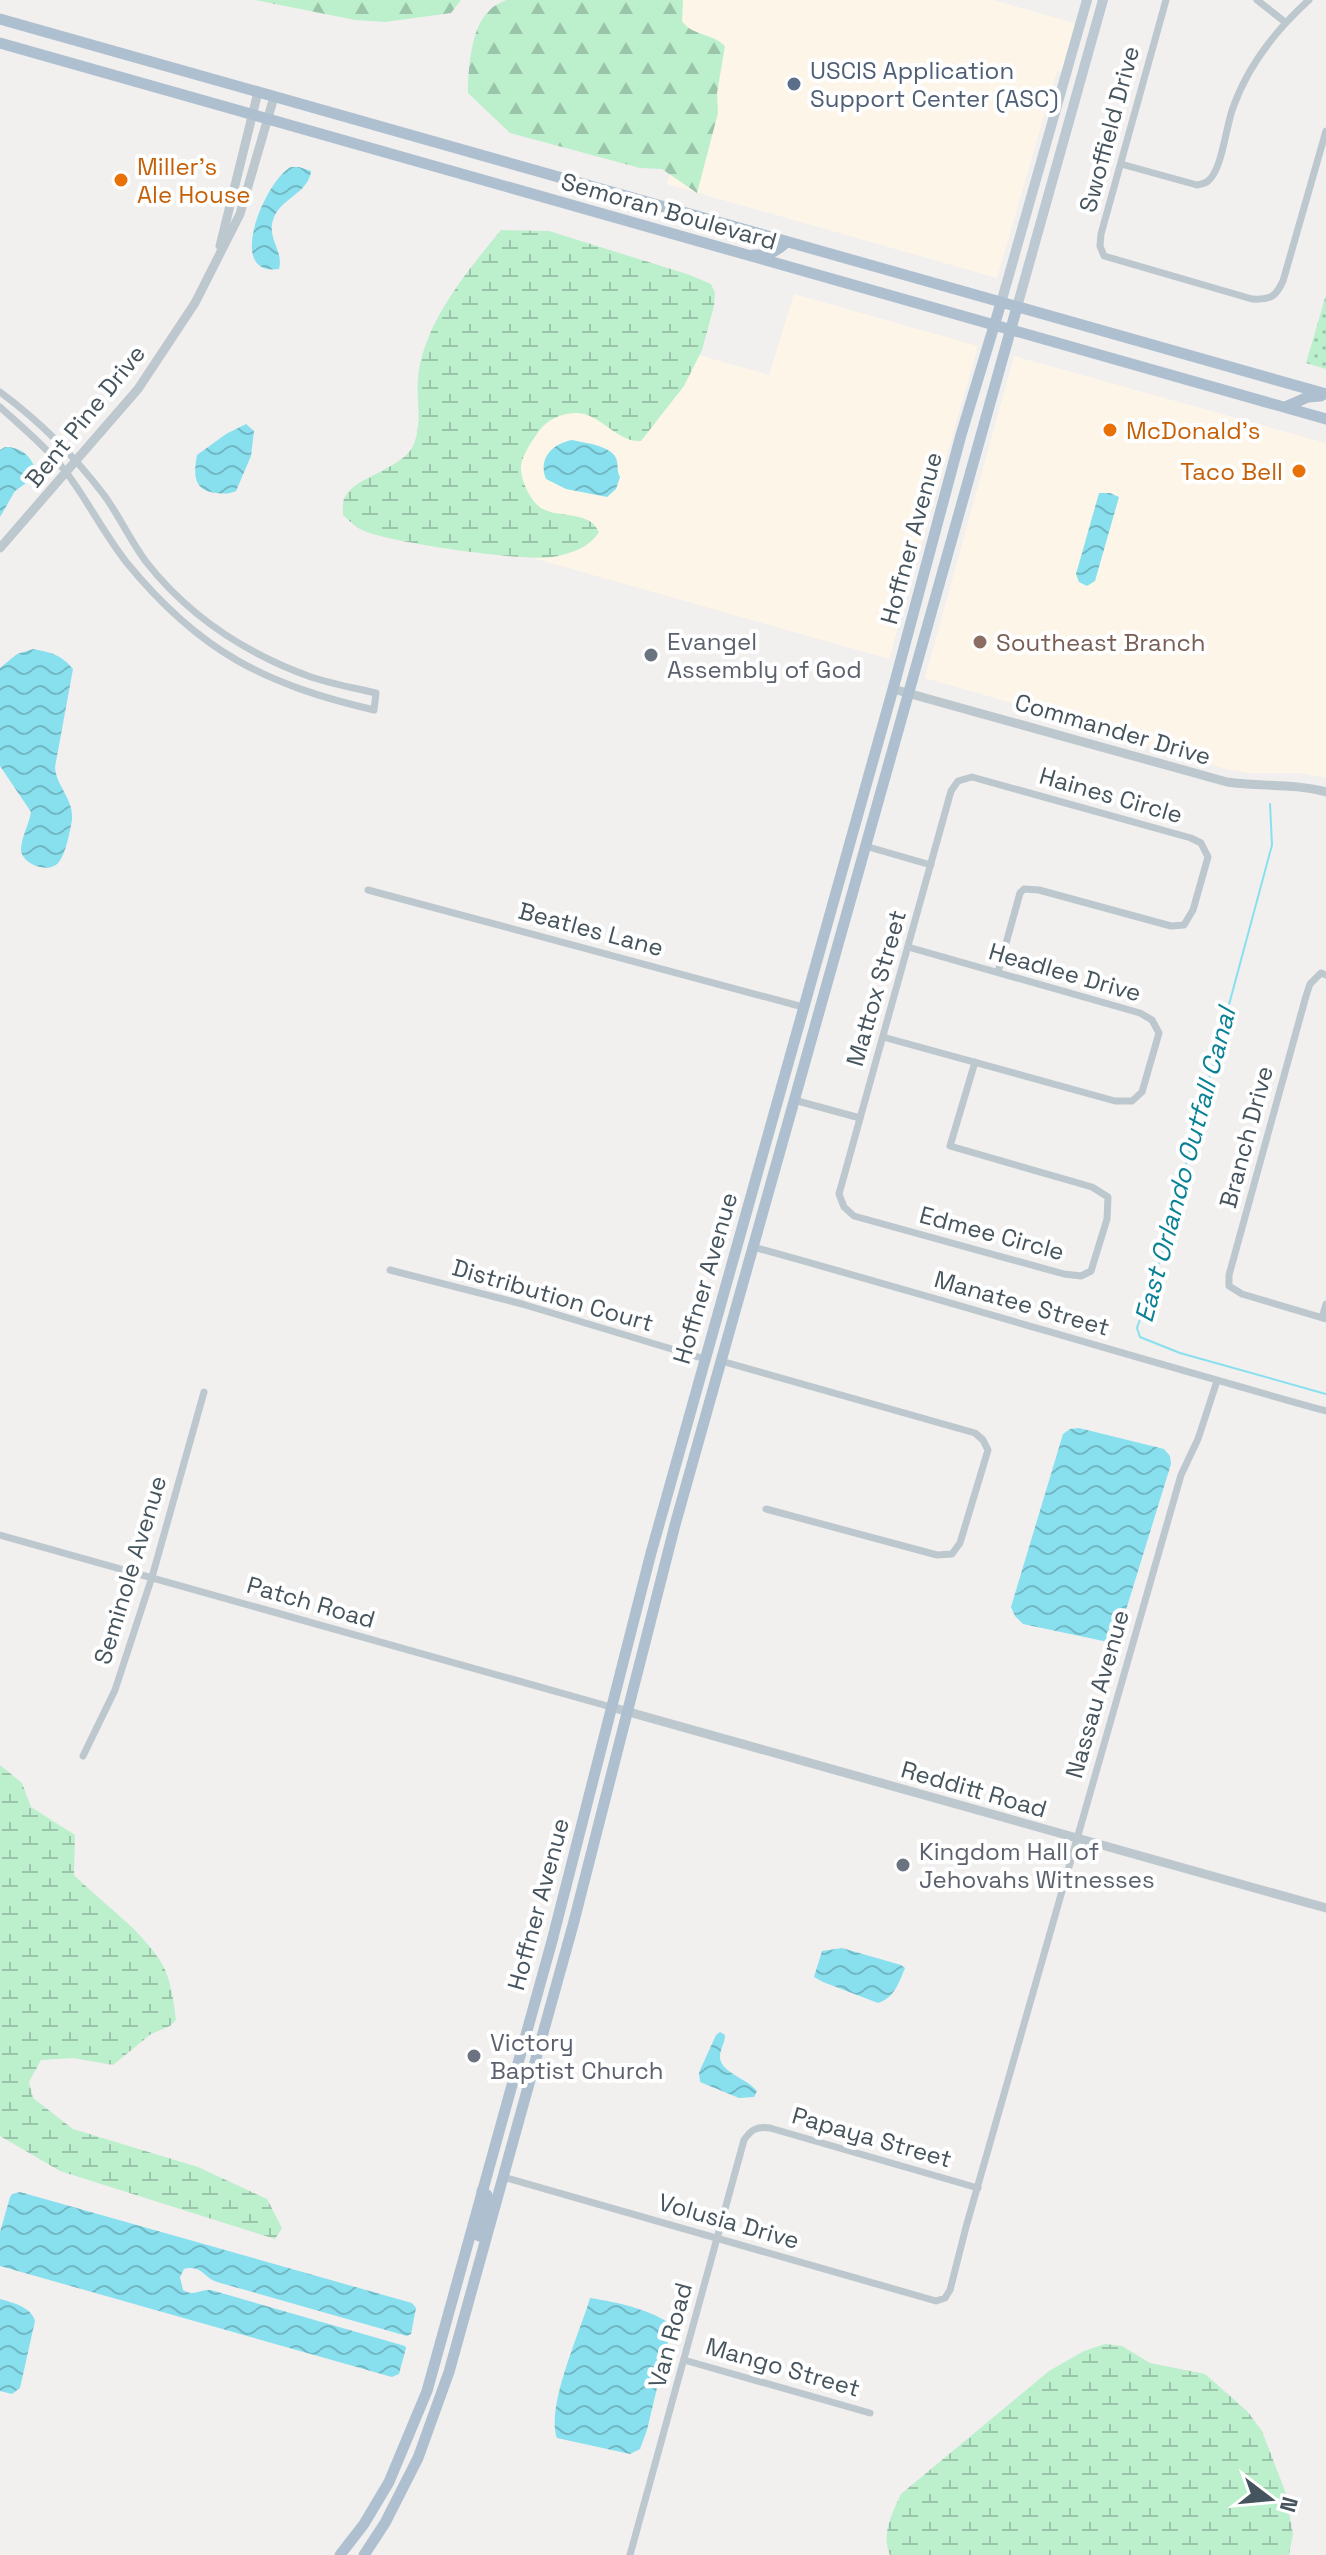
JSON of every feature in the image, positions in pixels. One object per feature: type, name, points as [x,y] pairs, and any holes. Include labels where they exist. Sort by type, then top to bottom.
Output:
[{"type":"main road","name":"Hoffner Avenue","points":[[342,2555],[360,2537],[418,2416],[569,1876],[651,1553],[1087,0]]},
{"type":"main road","name":"Hoffner Avenue","points":[[364,2555],[401,2494],[427,2438],[449,2372],[570,1937],[650,1616],[1103,0]]},
{"type":"main road","name":"Semoran Boulevard","points":[[0,19],[1326,395]]},
{"type":"main road","name":"Semoran Boulevard","points":[[0,43],[1326,419]]},
{"type":"main road","points":[[742,255],[764,256],[787,242]]},
{"type":"main road","points":[[1285,407],[1308,397],[1326,395]]},
{"type":"main road","points":[[794,1100],[789,1090],[789,1080],[807,1019],[803,1007]]},
{"type":"main road","points":[[765,1206],[762,1196],[779,1127],[774,1114]]},
{"type":"main road","points":[[721,1303],[723,1319],[717,1341],[721,1361]]},
{"type":"main road","points":[[705,1359],[710,1378],[705,1404],[708,1409]]},
{"type":"main road","points":[[569,1876],[574,1888],[567,1931],[570,1937]]},
{"type":"main road","points":[[539,1987],[542,1999],[536,2024],[540,2043]]},
{"type":"main road","points":[[503,2177],[496,2166],[511,2111],[508,2098]]},
{"type":"main road","points":[[472,2287],[469,2273],[488,2202],[487,2195],[482,2191]]},
{"type":"street","name":"Swoffield Drive","points":[[1166,0],[1101,234],[1100,246],[1104,256],[1252,299],[1268,300],[1278,294],[1283,281],[1326,131]]},
{"type":"street","points":[[1257,0],[1285,22]]},
{"type":"street","points":[[1121,164],[1197,185],[1209,181],[1216,167],[1233,106],[1250,71],[1285,22],[1309,0]]},
{"type":"street","name":"Bent Pine Drive","points":[[217,261],[258,92]]},
{"type":"street","name":"Bent Pine Drive","points":[[0,548],[138,389],[195,303],[240,214],[274,97]]},
{"type":"street","points":[[0,392],[23,409],[75,462],[105,497],[141,554],[169,589],[201,618],[271,661],[313,678],[376,693],[374,710],[319,697],[279,682],[216,648],[192,631],[128,564],[104,533],[66,472],[0,407]]},
{"type":"street","points":[[216,648],[226,636]]},
{"type":"street","name":"Commander Drive","points":[[893,689],[1227,782],[1297,786],[1326,792]]},
{"type":"street","name":"Haines Circle","points":[[958,781],[972,777],[1191,838],[1201,843],[1208,857],[1193,910],[1184,925],[1171,926],[1039,890],[1024,889],[1020,893],[998,972]]},
{"type":"street","name":"Mattox Street","points":[[844,1207],[839,1194],[951,791],[958,781]]},
{"type":"street","points":[[865,846],[931,865]]},
{"type":"street","name":"Beatles Lane","points":[[368,890],[803,1007]]},
{"type":"street","name":"Headlee Drive","points":[[883,1037],[1115,1101],[1132,1101],[1142,1092],[1159,1033],[1152,1020],[1140,1013],[908,947]]},
{"type":"street","name":"Branch Drive","points":[[1324,1319],[1242,1294],[1229,1286],[1229,1275],[1310,984],[1321,973],[1326,975]]},
{"type":"street","name":"Edmee Circle","points":[[844,1207],[854,1216],[1064,1274],[1081,1276],[1091,1271],[1107,1219],[1108,1197],[1092,1187],[950,1146],[975,1062]]},
{"type":"street","points":[[794,1100],[860,1118]]},
{"type":"street","name":"Manatee Street","points":[[753,1247],[1326,1411]]},
{"type":"street","name":"Distribution Court","points":[[390,1270],[522,1304],[705,1359]]},
{"type":"street","points":[[1324,1319],[1326,1304]]},
{"type":"street","points":[[721,1361],[975,1433],[988,1450],[960,1543],[952,1554],[937,1555],[766,1509]]},
{"type":"street","name":"Nassau Avenue","points":[[945,2298],[950,2290],[1181,1475],[1198,1439],[1217,1381]]},
{"type":"street","name":"Seminole Avenue","points":[[83,1756],[115,1690],[152,1577],[204,1392]]},
{"type":"street","name":"Patch Road","points":[[0,1535],[611,1707]]},
{"type":"street","name":"Redditt Road","points":[[611,1707],[1326,1908]]},
{"type":"street","name":"Papaya Street","points":[[755,2128],[770,2128],[978,2188]]},
{"type":"street","name":"Van Road","points":[[630,2555],[744,2140],[755,2128]]},
{"type":"street","name":"Volusia Drive","points":[[503,2177],[936,2301],[945,2298]]},
{"type":"street","name":"Mango Street","points":[[684,2360],[870,2413]]},
{"type":"shaded area","points":[[594,0],[993,0],[1077,24],[1063,72],[1057,71],[997,278],[667,184],[707,44]]},
{"type":"shaded area","points":[[794,294],[978,346],[889,659],[445,533],[510,302],[769,375]]},
{"type":"shaded area","points":[[1014,356],[1326,443],[1326,778],[1300,773],[1230,770],[1035,715],[1036,710],[925,678]]},
{"type":"green space","points":[[255,0],[461,0],[451,13],[385,22],[355,20]]},
{"type":"green space","points":[[506,0],[683,0],[682,21],[686,26],[725,46],[717,93],[718,113],[697,193],[662,169],[640,168],[510,133],[468,93],[470,61],[478,27],[491,9]]},
{"type":"green space","points":[[501,230],[549,231],[690,275],[711,284],[715,293],[702,350],[684,386],[641,441],[624,437],[592,417],[575,413],[550,420],[530,445],[522,460],[521,470],[532,499],[545,510],[583,518],[595,525],[599,532],[578,549],[552,557],[487,554],[398,540],[362,530],[343,515],[343,501],[350,490],[399,461],[413,446],[418,421],[418,379],[428,339],[449,299]]},
{"type":"green space","points":[[1326,295],[1326,369],[1306,363]]},
{"type":"green space","points":[[0,1765],[22,1783],[31,1807],[75,1835],[74,1875],[130,1925],[159,1959],[169,1980],[176,2020],[151,2034],[113,2065],[73,2058],[41,2060],[29,2082],[33,2098],[73,2129],[198,2167],[267,2199],[282,2228],[275,2239],[60,2171],[0,2136]]},
{"type":"green space","points":[[1105,2344],[1122,2346],[1150,2363],[1205,2374],[1247,2411],[1262,2431],[1285,2491],[1293,2534],[1289,2555],[890,2555],[887,2531],[901,2494],[1049,2371],[1084,2351]]},
{"type":"water","points":[[291,167],[311,171],[309,179],[281,207],[273,220],[272,233],[279,256],[279,269],[262,267],[254,258],[252,243],[255,225],[271,189]]},
{"type":"water","points":[[246,424],[254,431],[251,456],[236,491],[222,494],[209,492],[197,481],[197,455]]},
{"type":"water","points":[[572,440],[603,447],[616,458],[620,477],[616,489],[607,497],[566,489],[546,479],[544,465],[548,453]]},
{"type":"water","points":[[5,447],[24,453],[35,469],[29,481],[15,491],[0,517],[0,450]]},
{"type":"water","points":[[1099,493],[1119,497],[1095,581],[1087,586],[1079,582],[1076,574]]},
{"type":"water","points":[[33,649],[55,655],[73,669],[55,767],[72,812],[72,820],[61,858],[49,868],[30,863],[22,854],[31,812],[0,766],[0,668],[17,654]]},
{"type":"water","points":[[1079,1428],[1164,1449],[1170,1456],[1171,1464],[1122,1623],[1116,1638],[1108,1642],[1023,1624],[1011,1607],[1063,1434]]},
{"type":"water","points":[[842,1948],[905,1968],[892,1994],[878,2003],[814,1977],[822,1951]]},
{"type":"water","points":[[720,2032],[725,2035],[721,2061],[728,2070],[757,2091],[754,2097],[739,2098],[700,2082],[701,2068]]},
{"type":"water","points":[[20,2192],[412,2303],[416,2308],[411,2334],[407,2336],[217,2282],[194,2268],[184,2269],[180,2277],[183,2290],[187,2292],[211,2290],[405,2346],[399,2374],[392,2377],[0,2266],[0,2232],[10,2197]]},
{"type":"water","points":[[590,2298],[643,2310],[672,2325],[647,2430],[640,2449],[630,2454],[557,2438],[556,2407],[560,2388]]},
{"type":"water","points":[[0,2299],[26,2309],[35,2321],[20,2388],[12,2394],[0,2391]]},
{"type":"waterway","name":"East Orlando Outfall Canal","points":[[1270,804],[1272,845],[1161,1257],[1137,1328],[1140,1337],[1180,1353],[1326,1394]]},
{"type":"place","name":"USCIS Application Support Center (ASC)","points":[[794,84]]},
{"type":"place","name":"Miller's Ale House","points":[[121,180]]},
{"type":"place","name":"McDonald's","points":[[1110,430]]},
{"type":"place","name":"Taco Bell","points":[[1299,471]]},
{"type":"place","name":"Southeast Branch","points":[[980,642]]},
{"type":"place","name":"Evangel Assembly of God","points":[[651,655]]},
{"type":"place","name":"Kingdom Hall of Jehovahs Witnesses","points":[[903,1865]]},
{"type":"place","name":"Victory Baptist Church","points":[[474,2056]]}]
